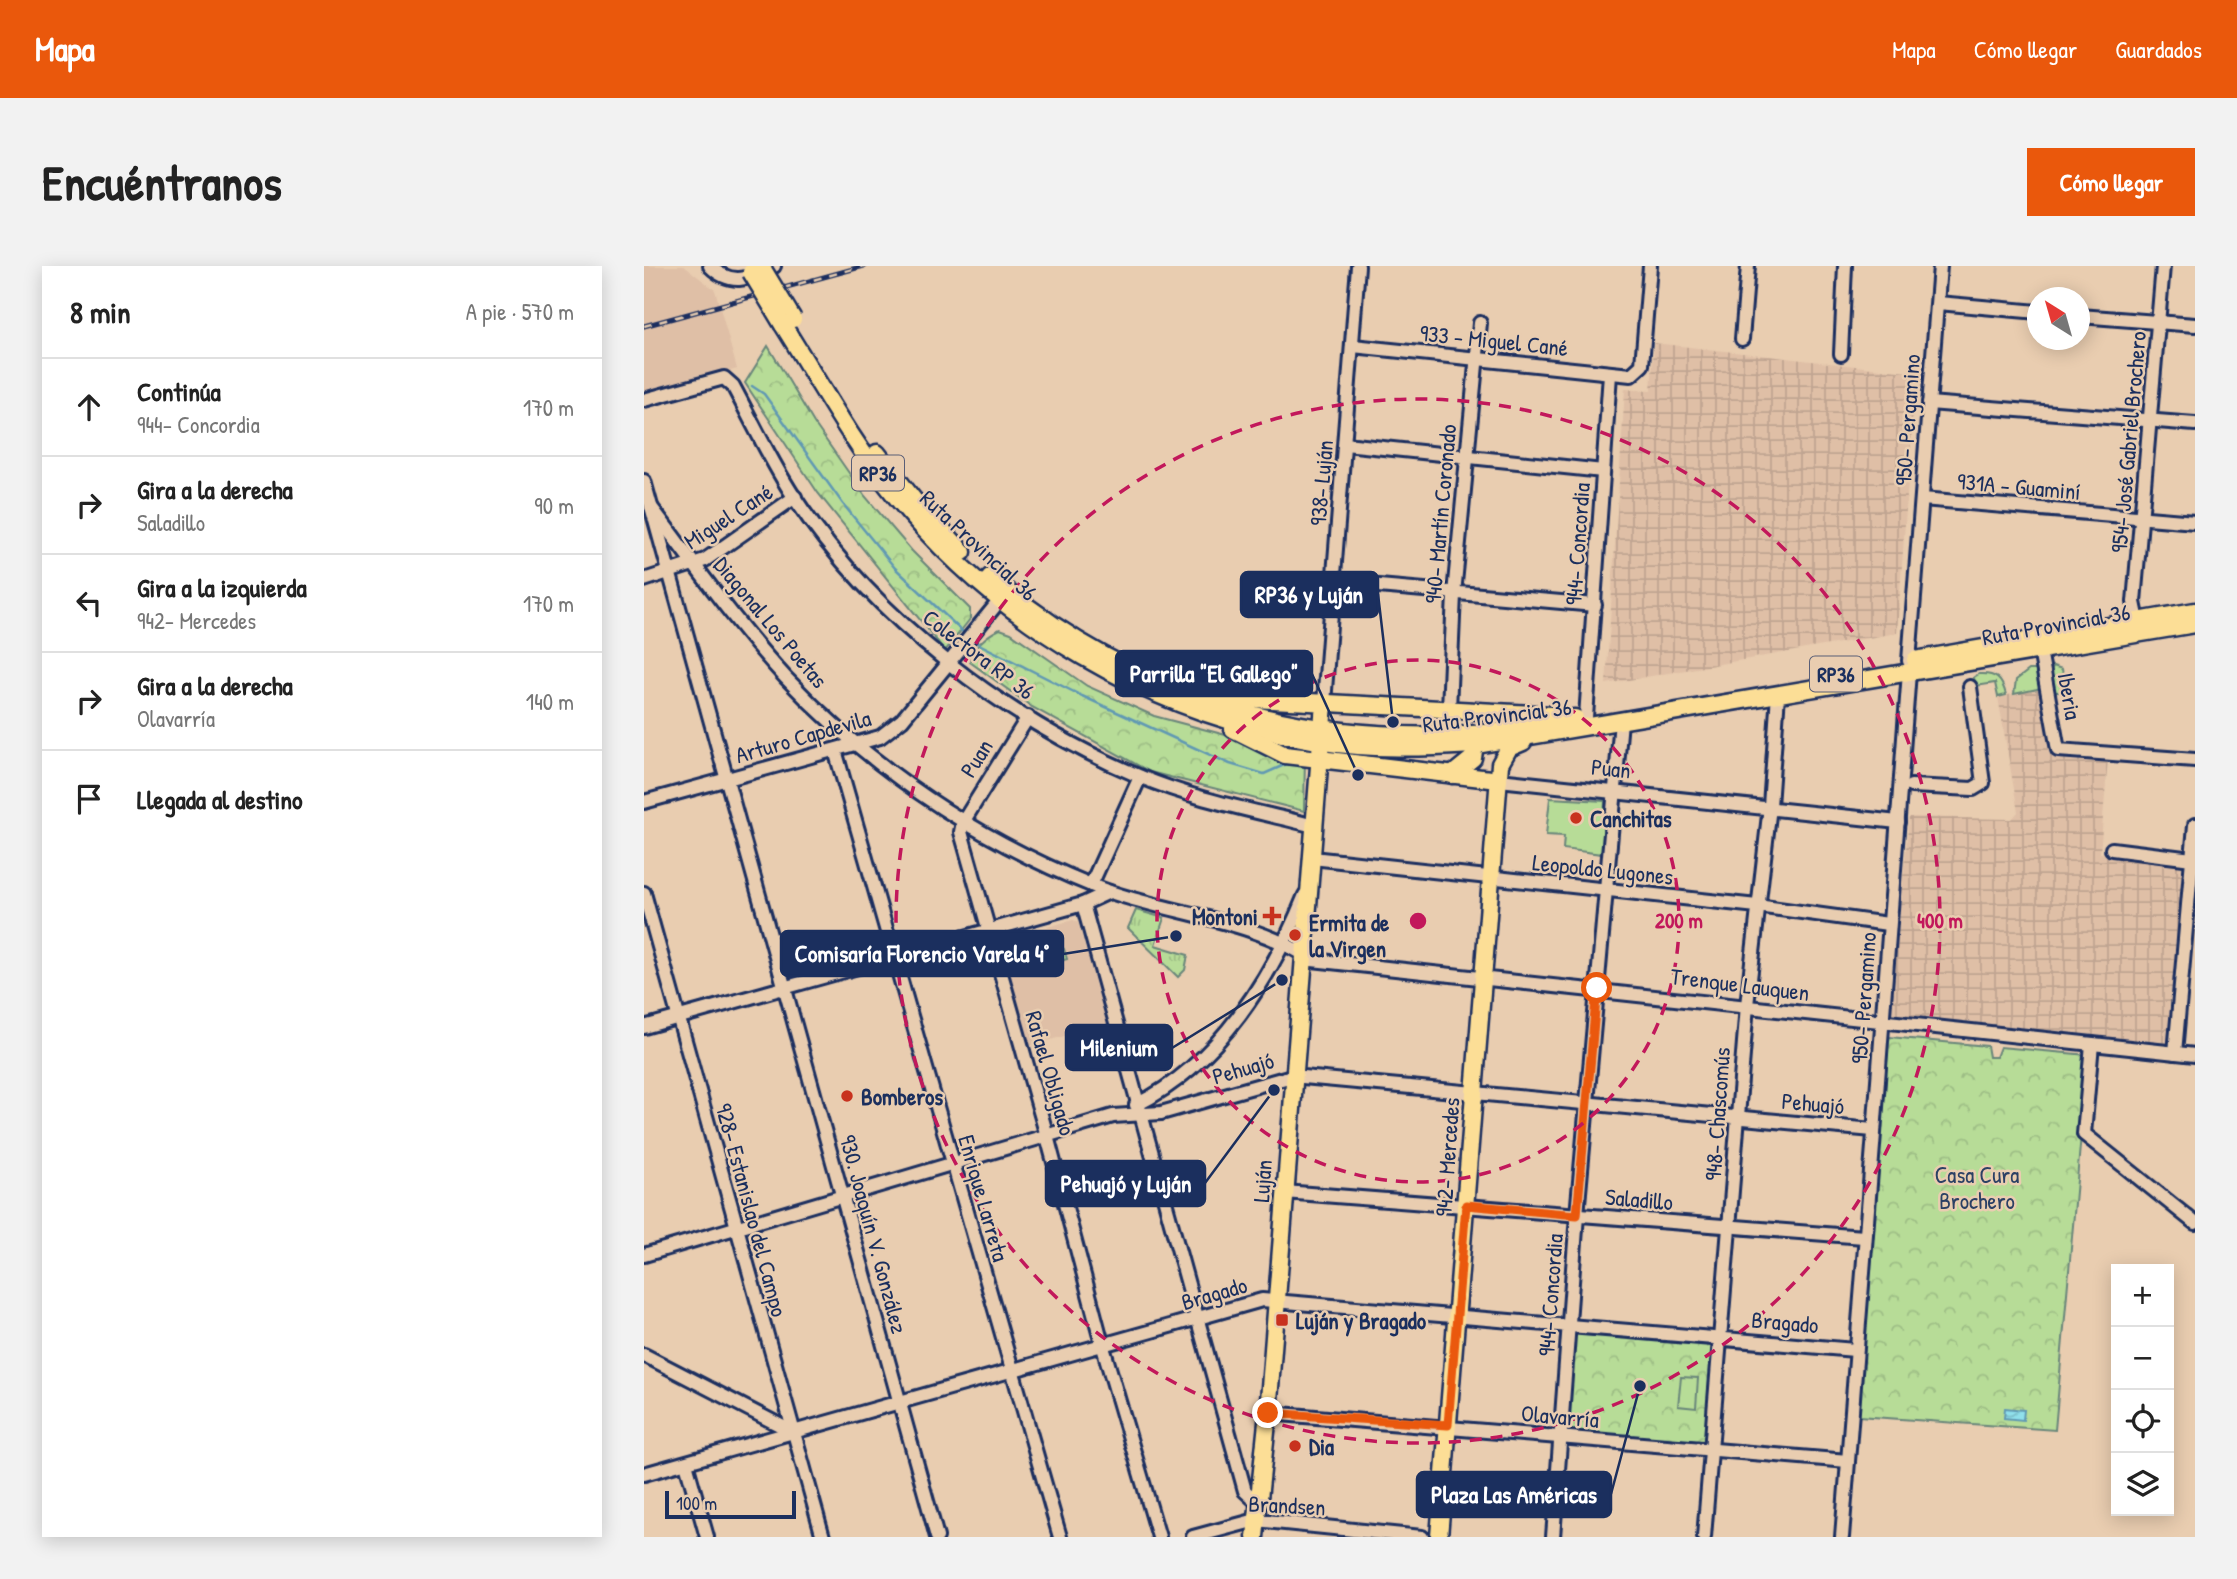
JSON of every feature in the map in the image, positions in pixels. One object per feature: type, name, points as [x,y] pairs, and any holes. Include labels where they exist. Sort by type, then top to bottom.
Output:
[{"type":"main road","name":"Ruta Provincial 36","points":[[753,268],[862,432],[941,530],[1006,591],[1062,631],[1113,661],[1205,700],[1321,736]]},
{"type":"main road","name":"Ruta Provincial 36","points":[[788,322],[849,430],[891,490],[926,531],[1000,600],[1074,653],[1176,702],[1243,724],[1321,736],[1384,735],[1476,739],[1546,734],[1778,694],[2195,611]]},
{"type":"main road","name":"Ruta Provincial 36","points":[[1476,739],[1586,717],[1909,666],[2040,650],[2195,624]]},
{"type":"main road","points":[[1113,661],[1143,667],[1219,696],[1586,717]]},
{"type":"main road","name":"Puan","points":[[1176,702],[1278,753],[1499,780]]},
{"type":"main road","name":"Luján","points":[[1255,1537],[1268,1413],[1292,1076],[1324,703]]},
{"type":"main road","points":[[1449,709],[1465,715],[1476,739],[1473,758],[1452,775]]},
{"type":"main road","name":"942- Mercedes","points":[[1439,1537],[1502,757],[1509,748],[1546,734]]},
{"type":"street","points":[[710,266],[728,280],[747,278],[774,266]]},
{"type":"street","name":"938- Luján","points":[[1324,703],[1358,266]]},
{"type":"street","name":"933 - Miguel Cané","points":[[1353,346],[1609,374],[1630,374],[1642,365],[1650,266]]},
{"type":"street","points":[[1742,339],[1748,266]]},
{"type":"street","points":[[1840,354],[1845,266]]},
{"type":"street","name":"950- Pergamino","points":[[1842,1537],[1864,1237],[1884,1023],[1888,924],[1940,266]]},
{"type":"street","name":"954- José Gabriel Brochero","points":[[2138,621],[2134,602],[2163,266]]},
{"type":"street","points":[[1938,303],[2027,311]]},
{"type":"street","points":[[2090,317],[2195,325]]},
{"type":"street","name":"940- Martín Coronado","points":[[1449,709],[1454,594],[1480,323]]},
{"type":"street","name":"944- Concordia","points":[[1586,717],[1585,697],[1595,605],[1609,374]]},
{"type":"street","name":"Colectora RP 36","points":[[644,400],[724,378],[733,386],[794,497],[876,598],[949,663],[1027,717],[1140,777],[1198,797],[1314,825]]},
{"type":"street","points":[[1929,403],[2195,424]]},
{"type":"street","points":[[1345,444],[1603,471]]},
{"type":"street","name":"930. Joaquín V. González","points":[[644,481],[937,1537]]},
{"type":"street","name":"Miguel Cané","points":[[644,580],[695,565],[794,497]]},
{"type":"street","name":"931A - Guaminí","points":[[1922,499],[2195,522]]},
{"type":"street","name":"Diagonal Los Poetas","points":[[651,507],[779,670],[855,745],[908,787],[963,822],[1091,885],[1286,942]]},
{"type":"street","points":[[1333,582],[1595,605]]},
{"type":"street","name":"Arturo Capdevila","points":[[644,802],[880,737],[895,726],[1000,600]]},
{"type":"street","name":"Iberia","points":[[2040,650],[2058,750],[2195,760]]},
{"type":"street","points":[[1911,786],[1973,789],[1983,783],[1970,687]]},
{"type":"street","name":"948- Chascomús","points":[[1704,1537],[1746,1005],[1770,806],[1778,694]]},
{"type":"street","name":"Puan","points":[[963,822],[1027,717]]},
{"type":"street","name":"944- Concordia","points":[[1553,1537],[1586,1105],[1621,721]]},
{"type":"street","name":"Enrique Larreta","points":[[835,750],[1060,1537]]},
{"type":"street","points":[[1091,885],[1140,777]]},
{"type":"street","name":"Puan","points":[[1499,780],[1770,806],[1898,822]]},
{"type":"street","name":"Rafael Obligado","points":[[963,822],[963,841],[1047,1136],[1103,1348],[1159,1537]]},
{"type":"street","points":[[2175,1053],[2195,825]]},
{"type":"street","points":[[2112,849],[2193,864]]},
{"type":"street","name":"Leopoldo Lugones","points":[[1312,858],[1757,906],[1888,924]]},
{"type":"street","points":[[1142,1109],[1228,1029],[1260,987],[1286,942],[1309,885]]},
{"type":"street","points":[[644,1027],[1083,904],[1109,892]]},
{"type":"street","name":"928- Estanislao del Campo","points":[[644,893],[735,1230],[823,1537]]},
{"type":"street","points":[[1083,904],[1142,1109],[1245,1492],[1258,1503]]},
{"type":"street","name":"Trenque Lauquen","points":[[1286,942],[1312,960],[1597,988],[1884,1023],[2195,1055]]},
{"type":"street","points":[[2092,1044],[2084,1134],[2195,1223]]},
{"type":"street","name":"Pehuajó","points":[[644,1255],[1113,1116],[1142,1109],[1161,1113],[1292,1076],[1873,1130]]},
{"type":"street","name":"Saladillo","points":[[1284,1192],[1864,1237]]},
{"type":"street","name":"Bragado","points":[[644,1474],[791,1430],[899,1404],[1103,1348],[1262,1300],[1569,1328],[1719,1337],[1855,1350]]},
{"type":"street","points":[[644,1355],[791,1430]]},
{"type":"street","name":"Olavarría","points":[[1268,1413],[1448,1425],[1561,1438],[1848,1461]]},
{"type":"street","points":[[686,1463],[707,1537]]},
{"type":"street","name":"Brandsen","points":[[1193,1537],[1256,1520],[1422,1537]]},
{"type":"shaded area","points":[[644,266],[684,266],[715,290],[737,369],[644,395]]},
{"type":"shaded area","points":[[1654,343],[1916,373],[1897,633],[1606,684],[1625,389],[1651,391]]},
{"type":"shaded area","points":[[2042,688],[2053,754],[2108,759],[2100,853],[2178,862],[2183,870],[2172,1039],[2166,1045],[1896,1017],[1890,1010],[1909,817],[2012,819],[2018,812],[1998,697]]},
{"type":"shaded area","points":[[1073,920],[1078,922],[1107,1024],[1029,1046],[1001,944],[1004,939]]},
{"type":"green space","points":[[768,346],[814,423],[865,496],[912,551],[970,609],[970,619],[945,651],[818,493],[745,383]]},
{"type":"green space","points":[[1000,629],[1011,633],[1087,686],[1154,716],[1305,756],[1304,811],[1150,772],[1032,707],[970,662],[981,642]]},
{"type":"green space","points":[[2053,666],[2062,669],[2065,686],[2059,692],[2053,692],[2049,675]]},
{"type":"green space","points":[[2029,670],[2037,670],[2042,688],[2014,694],[2016,680]]},
{"type":"green space","points":[[1979,674],[1997,678],[2006,695],[1998,697],[1995,683],[1975,686],[1974,677]]},
{"type":"green space","name":"Canchitas","points":[[1550,798],[1605,801],[1602,854],[1563,849],[1564,836],[1546,835]]},
{"type":"green space","points":[[1136,910],[1164,918],[1155,945],[1188,955],[1185,970],[1178,977],[1128,928]]},
{"type":"green space","points":[[1064,949],[1067,959],[1022,972],[1020,962]]},
{"type":"green space","name":"Casa Cura Brochero","points":[[1889,1037],[1987,1046],[1989,1057],[1996,1057],[2000,1047],[2088,1055],[2055,1430],[1859,1416]]},
{"type":"green space","points":[[1568,1328],[1719,1337],[1711,1450],[1561,1438]]},
{"type":"green space","points":[[1681,1377],[1698,1378],[1696,1408],[1678,1406]]},
{"type":"water","points":[[2005,1408],[2024,1410],[2023,1420],[2004,1418]]},
{"type":"waterway","points":[[752,386],[764,394],[843,504],[895,568],[963,632]]},
{"type":"waterway","points":[[975,642],[1082,696],[1230,764],[1264,774],[1291,762]]},
{"type":"railway","points":[[644,326],[864,266]]},
{"type":"place","name":"RP36 y Luján","points":[[1393,722]]},
{"type":"place","name":"Parrilla \"El Gallego\"","points":[[1358,775]]},
{"type":"place","name":"Canchitas","points":[[1576,818]]},
{"type":"place","name":"Montoni","points":[[1272,916]]},
{"type":"place","name":"Ermita de la Virgen","points":[[1295,935]]},
{"type":"place","name":"Comisaría Florencio Varela 4°","points":[[1176,936]]},
{"type":"place","name":"Milenium","points":[[1282,980]]},
{"type":"place","name":"Pehuajó y Luján","points":[[1274,1090]]},
{"type":"place","name":"Bomberos","points":[[847,1096]]},
{"type":"place","name":"Luján y Bragado","points":[[1282,1320]]},
{"type":"place","name":"Plaza Las Américas","points":[[1640,1386]]},
{"type":"place","name":"Dia","points":[[1295,1446]]},
{"type":"route","points":[[1268,1413],[1448,1425],[1466,1205],[1577,1215],[1597,988]]}]
